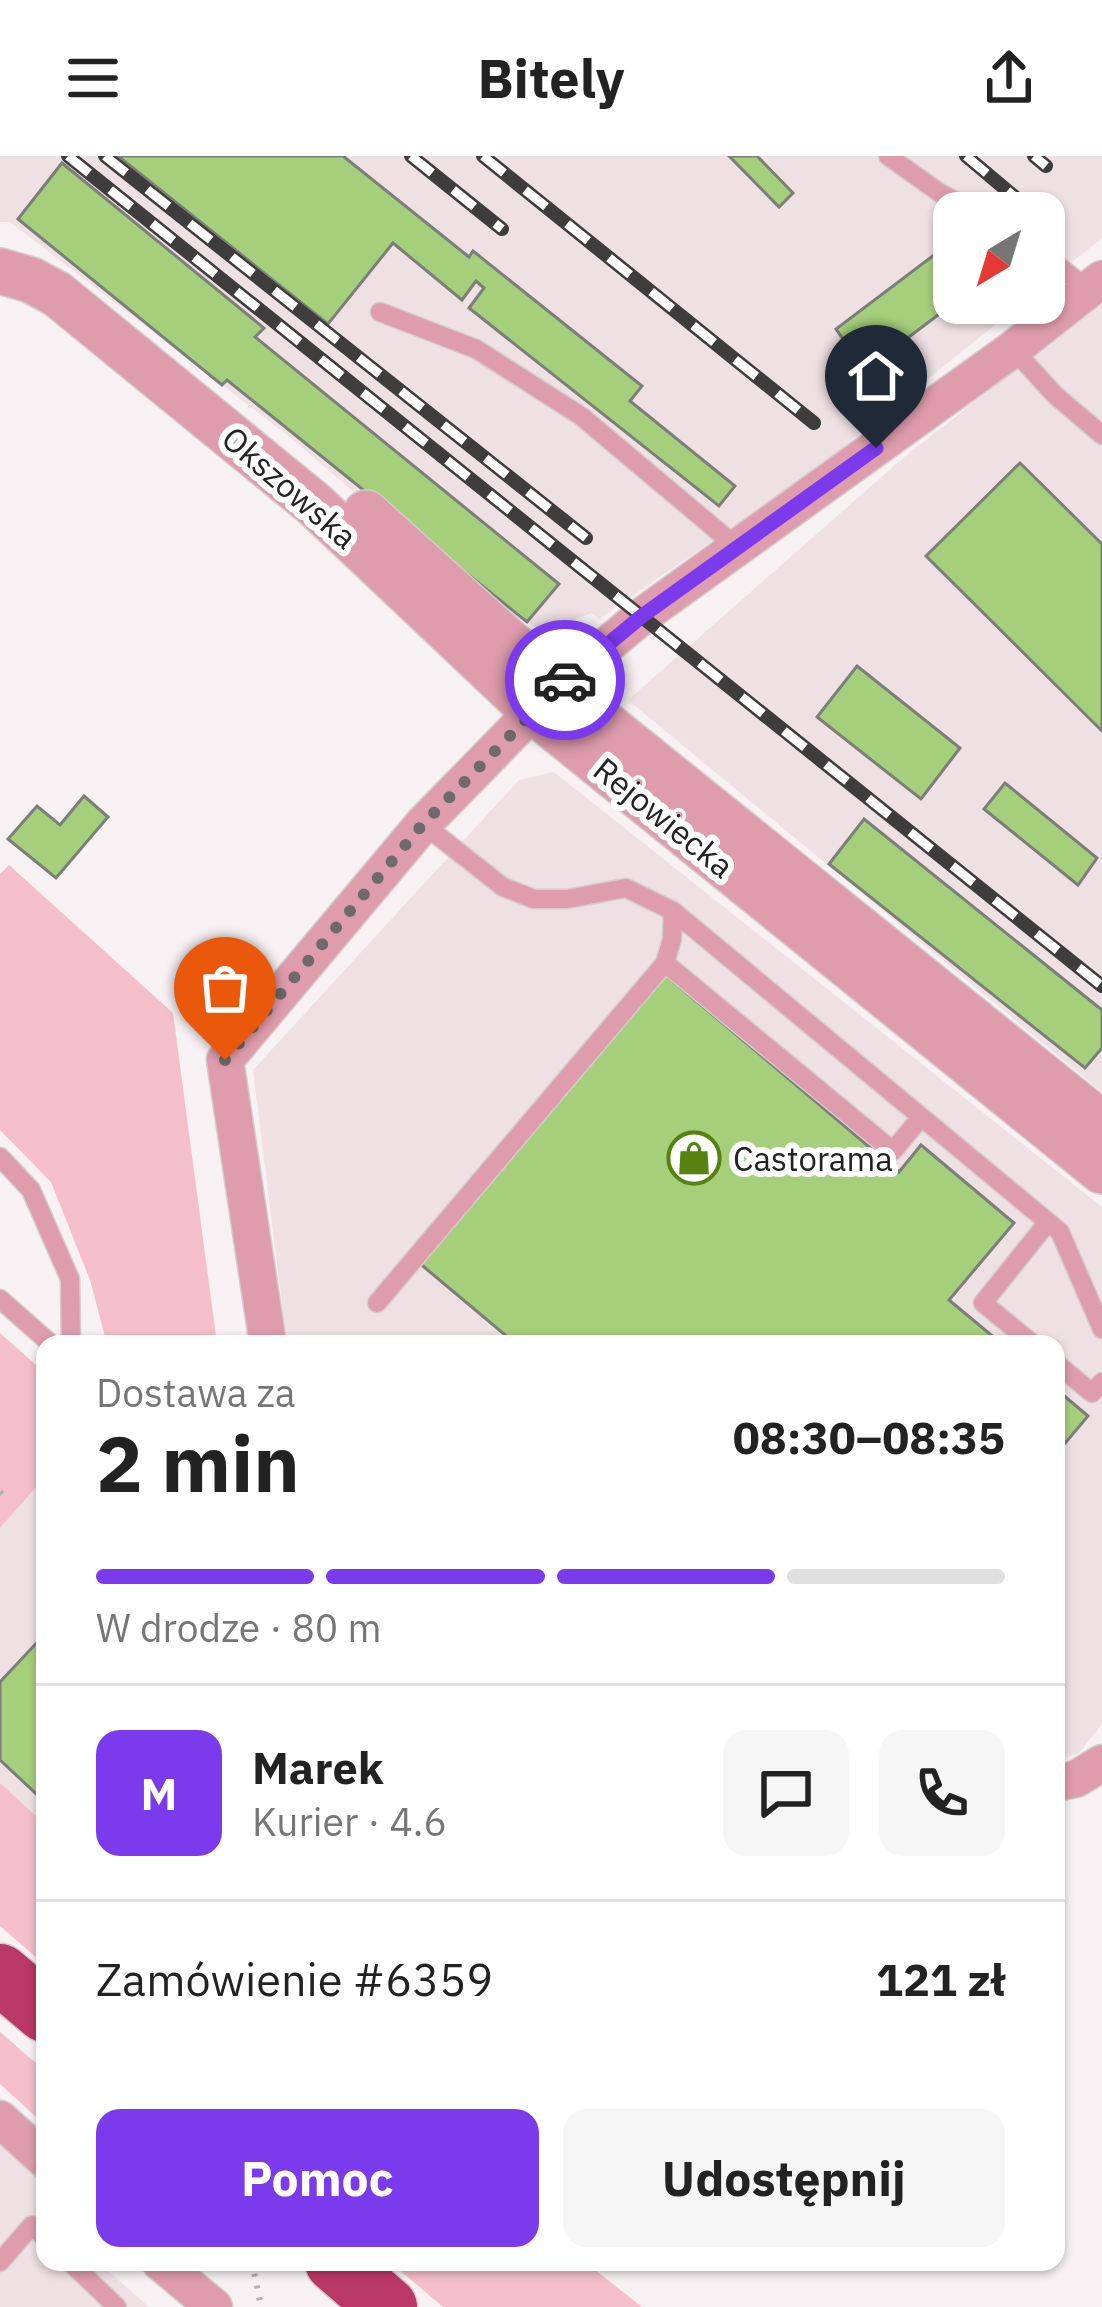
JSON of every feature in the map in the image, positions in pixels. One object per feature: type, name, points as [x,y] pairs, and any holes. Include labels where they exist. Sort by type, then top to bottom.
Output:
[{"type":"highway","points":[[0,1973],[36,2004]]},
{"type":"highway","points":[[345,2271],[387,2307]]},
{"type":"street","name":"Okszowska","points":[[0,238],[29,248],[66,270],[406,547],[545,698]]},
{"type":"street","name":"Okszowska","points":[[0,271],[32,280],[56,294],[256,454],[545,698]]},
{"type":"street","points":[[267,1335],[225,1060],[423,824],[545,698],[642,616],[1013,349],[1095,284]]},
{"type":"street","name":"Rejowiecka","points":[[545,698],[1102,1124]]},
{"type":"street","name":"Rejowiecka","points":[[545,698],[1102,1171]]},
{"type":"street","points":[[1065,1781],[1102,1763]]},
{"type":"street","points":[[171,2271],[214,2307]]},
{"type":"lane","points":[[888,156],[944,192]]},
{"type":"lane","points":[[1065,266],[1095,284]]},
{"type":"lane","points":[[380,312],[476,349],[581,416],[738,548]]},
{"type":"lane","points":[[1013,349],[1055,395],[1102,435]]},
{"type":"lane","points":[[423,824],[503,887],[533,899],[626,888],[673,911],[1060,1232],[1102,1329]]},
{"type":"lane","points":[[376,1303],[665,963],[673,911]]},
{"type":"lane","points":[[665,963],[893,1151],[921,1117]]},
{"type":"lane","points":[[0,1157],[31,1190],[70,1279],[71,1335]]},
{"type":"lane","points":[[1022,1335],[983,1303],[1048,1222]]},
{"type":"lane","points":[[0,1299],[41,1335]]},
{"type":"lane","points":[[1065,1372],[1092,1394],[1102,1382]]},
{"type":"lane","points":[[0,2262],[36,2229]]},
{"type":"lane","points":[[79,2271],[117,2307]]},
{"type":"path","points":[[0,1492],[9,1499]]},
{"type":"path","points":[[254,2271],[261,2307]]},
{"type":"shaded area","points":[[0,156],[1102,156],[1102,238],[1065,268],[1065,192],[933,192],[933,324],[996,324],[815,470],[599,619],[592,613],[546,631],[483,603],[291,438],[10,222],[0,222]]},
{"type":"shaded area","points":[[1102,301],[1102,1092],[628,700],[903,458]]},
{"type":"shaded area","points":[[554,772],[1102,1207],[1102,1724],[1078,1754],[1065,1757],[1065,1335],[286,1335],[253,1070],[519,780]]},
{"type":"shaded area","points":[[9,865],[173,1013],[216,1335],[105,1335],[90,1280],[51,1182],[0,1130],[0,874]]},
{"type":"shaded area","points":[[0,1333],[36,1365],[36,1487],[0,1528]]},
{"type":"shaded area","points":[[36,1487],[36,1816],[0,1783],[0,1528]]},
{"type":"shaded area","points":[[0,1783],[36,1816],[36,1957],[0,1926]]},
{"type":"shaded area","points":[[0,2032],[36,2063],[36,2117],[0,2084]]},
{"type":"shaded area","points":[[0,2141],[36,2174],[36,2271],[108,2271],[149,2307],[0,2307]]},
{"type":"shaded area","points":[[401,2271],[596,2271],[642,2307],[443,2307]]},
{"type":"building","points":[[118,156],[343,156],[469,257],[473,251],[642,386],[630,401],[735,486],[719,506],[469,308],[484,288],[476,281],[462,300],[393,243],[328,324]]},
{"type":"building","points":[[729,156],[757,156],[793,193],[779,207]]},
{"type":"building","points":[[62,163],[264,328],[255,337],[559,584],[527,622],[18,219]]},
{"type":"building","points":[[933,256],[933,319],[865,370],[836,329]]},
{"type":"building","points":[[1020,463],[1102,544],[1102,731],[926,556]]},
{"type":"building","points":[[857,666],[960,748],[921,799],[817,717]]},
{"type":"building","points":[[1005,783],[1097,858],[1078,885],[984,809]]},
{"type":"building","points":[[84,796],[108,817],[56,878],[8,839],[37,806],[60,825]]},
{"type":"building","points":[[864,819],[1102,1010],[1102,1048],[1085,1068],[829,864]]},
{"type":"building","name":"Castorama","points":[[662,972],[899,1172],[921,1145],[1014,1223],[949,1300],[991,1335],[505,1335],[418,1262]]},
{"type":"building","points":[[1065,1397],[1088,1416],[1065,1443]]},
{"type":"building","points":[[36,1644],[36,1794],[0,1760],[0,1682]]},
{"type":"railway","points":[[68,156],[1102,986]]},
{"type":"railway","points":[[105,156],[586,538]]},
{"type":"railway","points":[[411,156],[502,229]]},
{"type":"railway","points":[[483,156],[814,423]]},
{"type":"railway","points":[[966,156],[1009,192]]},
{"type":"railway","points":[[1034,156],[1046,166]]},
{"type":"way so far","points":[[225,1060],[423,824],[565,680]]},
{"type":"place","name":"Castorama","points":[[694,1158]]},
{"type":"route","points":[[565,680],[642,616],[876,448]]}]
